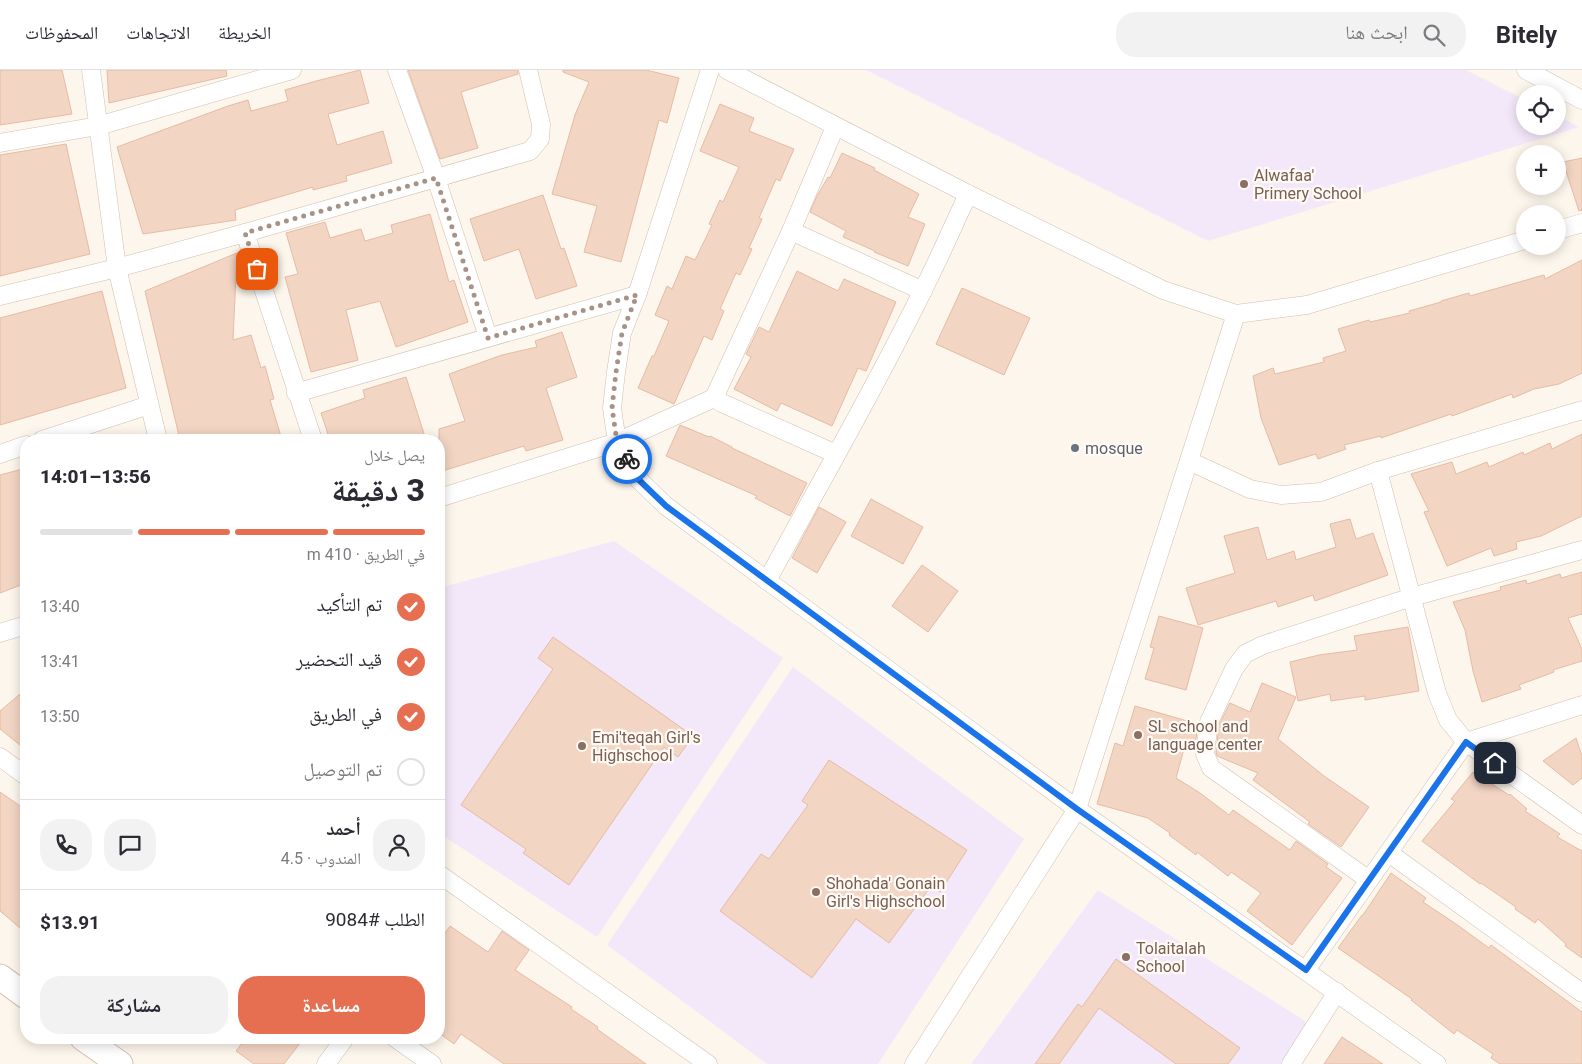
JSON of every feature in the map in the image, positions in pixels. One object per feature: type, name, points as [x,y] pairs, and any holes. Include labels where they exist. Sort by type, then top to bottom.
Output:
[{"type":"main road","points":[[0,977],[20,992]]},
{"type":"main road","points":[[92,1044],[120,1064]]},
{"type":"street","points":[[91,70],[116,268],[156,434]]},
{"type":"street","points":[[0,142],[98,126],[292,70]]},
{"type":"street","points":[[397,70],[436,178],[488,338]]},
{"type":"street","points":[[0,296],[116,268],[245,233],[530,151],[540,139],[541,124],[528,70]]},
{"type":"street","points":[[710,70],[637,295],[622,333],[612,408],[617,442],[639,480],[666,506],[1077,809],[1437,1064]]},
{"type":"street","points":[[727,70],[835,127],[1162,290],[1236,314],[1307,305],[1516,243]]},
{"type":"street","points":[[1526,70],[1582,100]]},
{"type":"street","points":[[445,496],[617,442],[714,398],[792,231],[835,127]]},
{"type":"street","points":[[767,581],[923,291],[968,194]]},
{"type":"street","points":[[1566,228],[1582,223]]},
{"type":"street","points":[[792,231],[923,291]]},
{"type":"street","points":[[245,233],[310,434]]},
{"type":"street","points":[[296,392],[637,295]]},
{"type":"street","points":[[914,1064],[1077,809],[1236,314]]},
{"type":"street","points":[[714,398],[836,454]]},
{"type":"street","points":[[61,434],[149,406]]},
{"type":"street","points":[[1188,461],[1250,489],[1281,495],[1321,492],[1378,471],[1582,410]]},
{"type":"street","points":[[0,454],[20,447]]},
{"type":"street","points":[[1378,471],[1437,693],[1448,720],[1466,742],[1582,825]]},
{"type":"street","points":[[1369,880],[1211,768],[1205,754],[1209,722],[1234,668],[1245,654],[1263,645],[1412,597],[1582,550]]},
{"type":"street","points":[[0,633],[20,627]]},
{"type":"street","points":[[1306,970],[1466,742],[1582,705]]},
{"type":"street","points":[[0,757],[20,772]]},
{"type":"street","points":[[1389,853],[1582,993]]},
{"type":"street","points":[[445,885],[708,1064]]},
{"type":"street","points":[[1292,1064],[1337,992]]},
{"type":"street","points":[[326,1064],[341,1044]]},
{"type":"street","points":[[404,1044],[432,1064]]},
{"type":"shaded area","name":"Alwafaa' Primery School","points":[[866,70],[1466,70],[1516,95],[1516,135],[1553,135],[1208,241]]},
{"type":"shaded area","name":"Alwafaa' Primery School","points":[[1566,120],[1579,127],[1566,131]]},
{"type":"shaded area","name":"Emi'teqah Girl's Highschool","points":[[614,541],[783,658],[597,937],[445,837],[445,586]]},
{"type":"shaded area","name":"Shohada' Gonain Girl's Highschool","points":[[793,667],[1024,839],[878,1064],[767,1064],[607,945]]},
{"type":"shaded area","name":"Tolaitalah School","points":[[1098,890],[1310,1024],[1282,1064],[971,1064]]},
{"type":"building","points":[[0,70],[62,70],[72,114],[0,125]]},
{"type":"building","points":[[107,70],[226,70],[227,76],[109,103]]},
{"type":"building","points":[[360,70],[369,103],[328,114],[337,145],[383,131],[392,163],[346,176],[347,181],[313,190],[313,187],[235,210],[236,220],[143,234],[117,147],[248,100],[251,111],[288,101],[285,90]]},
{"type":"building","points":[[408,70],[518,70],[518,74],[461,92],[478,148],[440,159]]},
{"type":"building","points":[[563,70],[646,70],[679,78],[667,123],[659,120],[621,262],[584,252],[597,206],[552,194],[575,115],[589,82],[563,72]]},
{"type":"building","points":[[720,104],[754,118],[749,131],[794,149],[780,181],[776,179],[759,218],[762,219],[749,248],[752,249],[740,275],[736,273],[720,309],[724,311],[712,340],[704,336],[674,404],[638,388],[669,321],[655,315],[667,286],[672,289],[686,256],[695,260],[712,225],[709,224],[720,200],[723,202],[739,167],[700,151]]},
{"type":"building","points":[[66,144],[90,254],[0,276],[0,155]]},
{"type":"building","points":[[842,153],[875,168],[874,170],[919,194],[908,217],[925,224],[908,266],[843,237],[846,231],[810,212]]},
{"type":"building","points":[[1582,158],[1582,210],[1579,211],[1566,171],[1566,161]]},
{"type":"building","points":[[543,195],[561,249],[564,248],[577,286],[536,299],[519,249],[484,261],[470,219]]},
{"type":"building","points":[[430,214],[449,282],[454,280],[468,322],[396,347],[380,301],[346,310],[358,360],[311,372],[285,277],[298,274],[286,233],[325,222],[330,238],[361,229],[365,241],[393,233],[391,225]]},
{"type":"building","points":[[237,253],[233,340],[251,335],[261,368],[265,366],[274,399],[270,400],[280,434],[179,434],[145,291]]},
{"type":"building","points":[[1582,260],[1582,373],[1559,384],[1534,389],[1513,398],[1512,394],[1452,416],[1451,414],[1381,438],[1381,436],[1344,445],[1346,449],[1318,459],[1316,454],[1279,465],[1261,418],[1253,376],[1273,368],[1275,374],[1324,362],[1323,358],[1346,351],[1338,329],[1369,320],[1370,322],[1410,313],[1409,311],[1469,293],[1470,296],[1544,275],[1545,279]]},
{"type":"building","points":[[797,271],[838,291],[844,279],[896,302],[866,371],[858,368],[832,426],[781,403],[777,411],[734,389],[751,357],[746,354],[759,327],[769,332]]},
{"type":"building","points":[[962,288],[1030,318],[1004,375],[936,344]]},
{"type":"building","points":[[102,291],[126,388],[0,425],[0,318]]},
{"type":"building","points":[[562,332],[577,377],[546,388],[563,440],[526,451],[524,446],[445,470],[445,434],[439,434],[439,429],[465,421],[449,374],[502,355],[537,347],[535,341]]},
{"type":"building","points":[[406,377],[424,434],[328,434],[321,413],[365,398],[363,390]]},
{"type":"building","points":[[680,425],[710,436],[807,483],[790,516],[755,498],[757,496],[666,456]]},
{"type":"building","points":[[1582,434],[1582,516],[1541,536],[1516,542],[1517,549],[1494,556],[1491,548],[1447,566],[1424,512],[1429,511],[1411,474],[1452,462],[1456,474],[1487,462],[1489,467],[1523,452],[1524,455],[1550,443],[1552,449]]},
{"type":"building","points":[[20,470],[20,585],[0,593],[0,475]]},
{"type":"building","points":[[871,499],[923,527],[903,564],[851,536]]},
{"type":"building","points":[[819,507],[846,522],[817,573],[792,558]]},
{"type":"building","points":[[1350,519],[1356,539],[1373,533],[1388,575],[1315,601],[1313,595],[1278,607],[1276,601],[1198,625],[1186,588],[1235,573],[1224,536],[1258,527],[1267,560],[1294,551],[1296,560],[1336,547],[1330,524]]},
{"type":"building","points":[[922,565],[958,591],[928,632],[892,606]]},
{"type":"building","points":[[1582,572],[1582,614],[1568,618],[1582,649],[1582,661],[1553,670],[1554,672],[1519,685],[1521,689],[1482,702],[1473,671],[1465,630],[1453,602],[1501,590],[1500,587],[1526,580],[1527,584],[1560,574],[1561,578]]},
{"type":"building","points":[[1159,616],[1203,628],[1186,690],[1145,679],[1154,648],[1150,647]]},
{"type":"building","points":[[1408,627],[1419,691],[1365,700],[1365,696],[1331,701],[1330,694],[1298,701],[1290,662],[1319,655],[1357,650],[1354,636]]},
{"type":"building","points":[[553,637],[693,736],[678,757],[664,747],[569,885],[523,853],[526,849],[461,805],[553,669],[538,658]]},
{"type":"building","points":[[1262,683],[1296,697],[1278,739],[1324,776],[1369,807],[1341,847],[1308,824],[1310,822],[1253,780],[1258,773],[1217,756],[1219,725],[1230,703],[1250,712]]},
{"type":"building","points":[[20,694],[20,745],[0,729],[0,711]]},
{"type":"building","points":[[1135,706],[1198,724],[1195,746],[1186,742],[1176,778],[1229,815],[1233,810],[1290,850],[1296,841],[1328,864],[1326,867],[1342,878],[1292,945],[1247,911],[1261,893],[1231,872],[1228,876],[1197,852],[1196,855],[1169,835],[1170,833],[1148,818],[1097,804],[1115,743],[1123,746]]},
{"type":"building","points":[[1576,738],[1582,756],[1582,778],[1573,785],[1543,761]]},
{"type":"building","points":[[829,760],[967,850],[940,892],[931,886],[889,943],[856,919],[812,978],[720,911],[761,854],[769,859],[808,805],[802,801]]},
{"type":"building","points":[[1473,772],[1510,794],[1527,809],[1525,811],[1560,834],[1557,837],[1582,851],[1582,958],[1565,946],[1566,944],[1538,919],[1535,923],[1515,909],[1516,907],[1480,884],[1422,841],[1455,801],[1451,799]]},
{"type":"building","points":[[0,792],[20,806],[20,928],[0,911]]},
{"type":"building","points":[[1391,873],[1426,898],[1423,902],[1489,948],[1491,945],[1582,1012],[1582,1064],[1500,1064],[1491,1058],[1493,1054],[1457,1030],[1454,1034],[1412,999],[1338,948]]},
{"type":"building","points":[[450,926],[488,952],[502,931],[529,950],[515,970],[572,1007],[571,1009],[646,1064],[504,1064],[461,1034],[454,1044],[445,1037],[445,933]]},
{"type":"building","points":[[1116,959],[1240,1048],[1228,1064],[1176,1064],[1099,1008],[1059,1064],[1035,1064],[1078,1004],[1082,1007]]},
{"type":"building","points":[[1342,1037],[1383,1064],[1324,1064]]},
{"type":"building","points":[[241,1044],[299,1044],[284,1064],[254,1064],[236,1051]]},
{"type":"way so far","points":[[257,269],[245,233],[436,178],[488,338],[637,295],[622,333],[612,408],[617,442],[627,459]]},
{"type":"place","name":"Alwafaa' Primery School","points":[[1244,184]]},
{"type":"place","name":"mosque","points":[[1075,448]]},
{"type":"place","name":"SL school and language center","points":[[1138,735]]},
{"type":"place","name":"Emi'teqah Girl's Highschool","points":[[582,746]]},
{"type":"place","name":"Shohada' Gonain Girl's Highschool","points":[[816,892]]},
{"type":"place","name":"Tolaitalah School","points":[[1126,957]]},
{"type":"route","points":[[627,459],[639,480],[666,506],[1077,809],[1306,970],[1466,742],[1495,763]]}]
